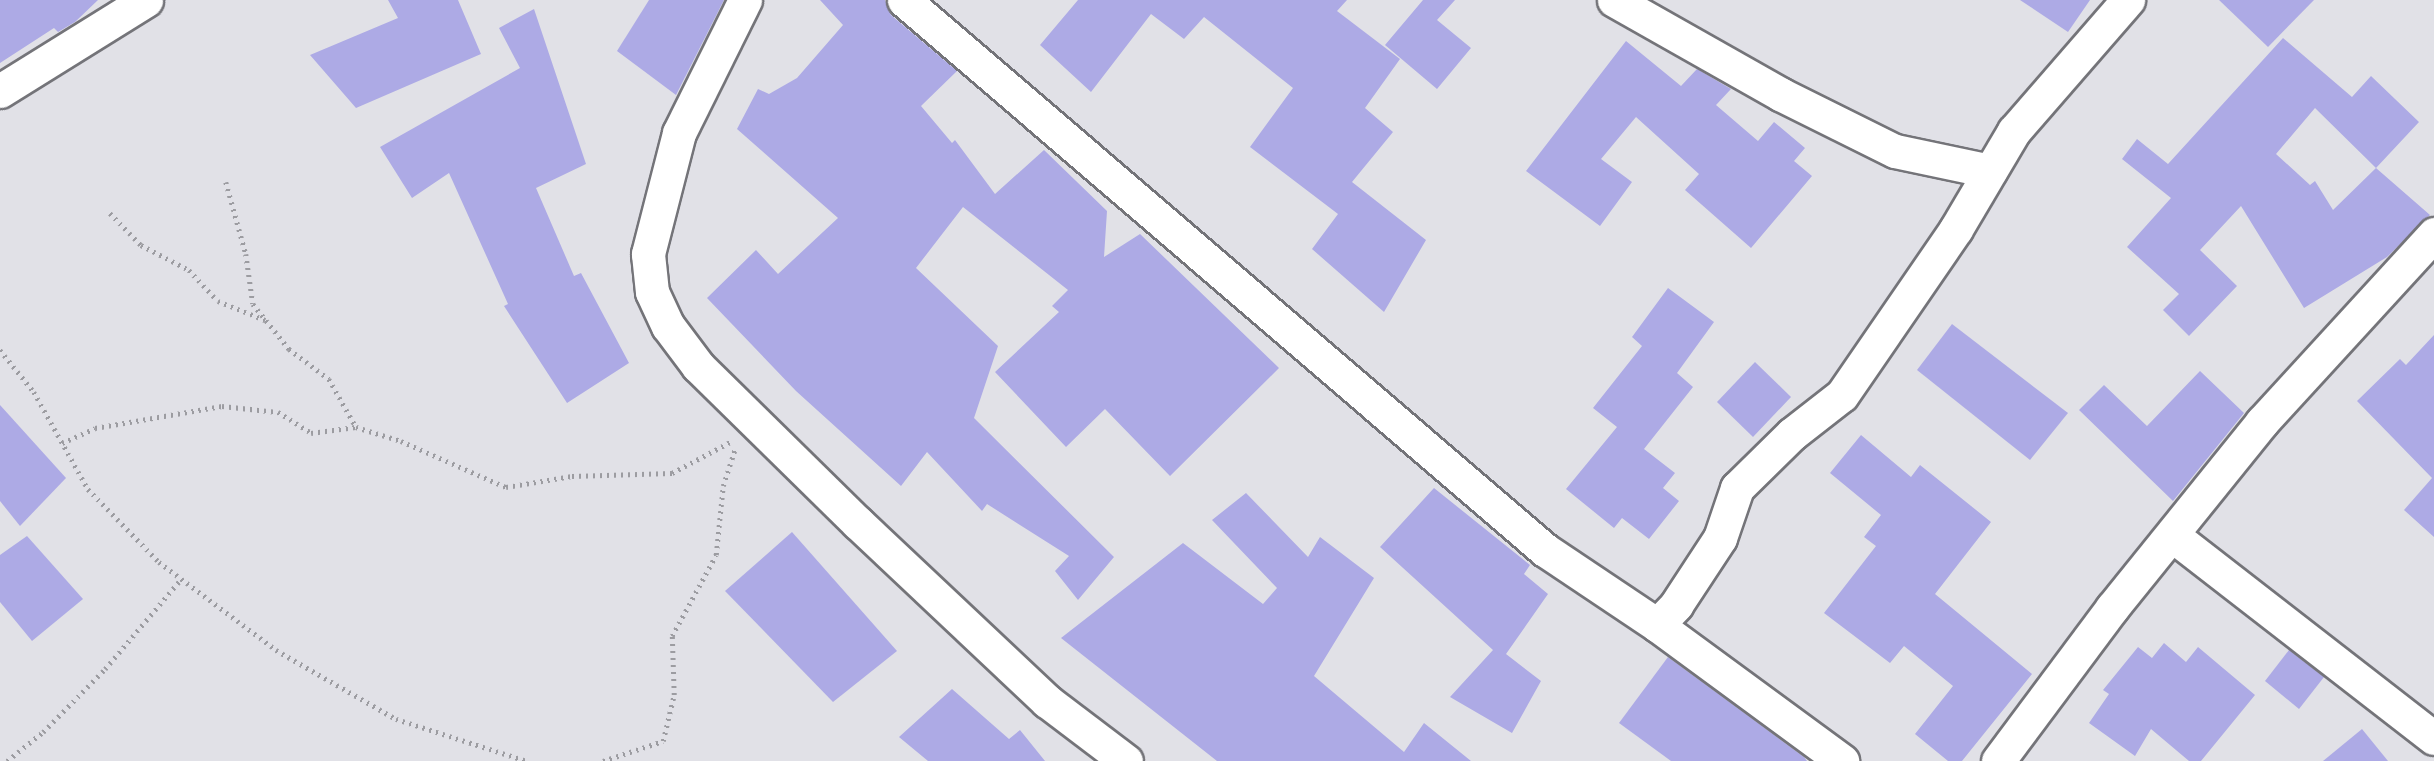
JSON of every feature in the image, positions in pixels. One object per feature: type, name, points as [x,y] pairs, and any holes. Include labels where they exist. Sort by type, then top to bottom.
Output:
[{"type":"street","points":[[0,91],[146,0]]},
{"type":"street","points":[[745,0],[679,133],[648,254],[652,292],[668,326],[698,366],[858,523],[1048,701],[1126,761]]},
{"type":"street","points":[[904,0],[1545,550],[1657,625],[1842,761]]},
{"type":"street","points":[[1614,0],[1780,94],[1895,151],[1990,171]]},
{"type":"street","points":[[1657,625],[1676,605],[1720,538],[1737,488],[1792,434],[1842,395],[1949,240],[2014,131],[2128,0]]},
{"type":"street","points":[[1997,761],[2262,422],[2434,234]]},
{"type":"street","points":[[2172,536],[2434,738]]},
{"type":"path","points":[[226,182],[246,254],[253,304],[289,349],[329,379],[356,427]]},
{"type":"path","points":[[110,213],[141,245],[189,270],[218,301],[266,321]]},
{"type":"path","points":[[0,350],[34,392],[88,489],[181,579],[276,650],[396,719],[527,761]]},
{"type":"path","points":[[62,443],[95,428],[222,406],[278,412],[311,433],[356,427],[468,467],[506,487],[572,476],[672,473],[739,437],[723,486],[716,555],[672,636],[674,695],[663,741],[603,761]]},
{"type":"path","points":[[7,761],[43,732],[105,670],[181,579]]},
{"type":"building","points":[[0,0],[98,0],[75,22],[58,32],[54,28],[0,63]]},
{"type":"building","points":[[388,0],[458,0],[481,54],[356,108],[310,55],[398,18]]},
{"type":"building","points":[[649,0],[724,0],[676,95],[617,51]]},
{"type":"building","points":[[820,0],[885,0],[891,15],[957,71],[921,106],[952,143],[955,140],[995,194],[1044,150],[1107,211],[1104,257],[1140,234],[1279,368],[1170,476],[1105,409],[1066,447],[995,372],[1059,312],[1052,306],[1068,290],[963,207],[916,268],[998,346],[974,418],[1114,557],[1078,600],[1055,571],[1069,556],[987,504],[982,511],[927,452],[901,486],[796,391],[707,298],[756,250],[778,274],[838,218],[737,129],[758,89],[769,94],[797,78],[843,25]]},
{"type":"building","points":[[1078,0],[1347,0],[1337,11],[1400,59],[1365,108],[1393,132],[1352,182],[1426,240],[1384,312],[1312,249],[1338,214],[1250,147],[1293,88],[1204,17],[1184,39],[1151,14],[1091,92],[1040,45]]},
{"type":"building","points":[[1423,0],[1455,0],[1437,20],[1471,48],[1437,89],[1385,45]]},
{"type":"building","points":[[2020,0],[2090,0],[2068,32]]},
{"type":"building","points":[[2219,0],[2314,0],[2268,47]]},
{"type":"building","points":[[534,9],[586,164],[536,188],[574,276],[581,273],[629,363],[567,403],[504,306],[508,304],[449,173],[412,198],[380,147],[520,68],[499,28]]},
{"type":"building","points":[[2283,38],[2352,97],[2371,76],[2419,122],[2376,168],[2430,215],[2387,257],[2304,308],[2241,206],[2200,250],[2237,286],[2189,336],[2163,310],[2179,294],[2127,247],[2171,198],[2122,159],[2137,139],[2168,164]],"holes":[[[2315,108],[2376,168],[2333,210],[2315,181],[2310,185],[2276,154]]]},
{"type":"building","points":[[1626,41],[1681,86],[1697,69],[1731,89],[1716,105],[1758,141],[1774,122],[1805,148],[1794,161],[1812,176],[1751,248],[1685,190],[1699,174],[1636,117],[1601,159],[1632,182],[1600,226],[1526,171]]},
{"type":"building","points":[[1668,288],[1714,322],[1677,373],[1693,387],[1644,449],[1675,473],[1663,488],[1679,501],[1649,539],[1622,518],[1614,528],[1566,489],[1617,427],[1593,408],[1642,346],[1632,337]]},
{"type":"building","points":[[1952,324],[2068,413],[2030,460],[1917,370]]},
{"type":"building","points":[[2434,335],[2434,537],[2404,510],[2432,478],[2357,401],[2400,359],[2406,365]]},
{"type":"building","points":[[1755,362],[1791,397],[1753,437],[1717,402]]},
{"type":"building","points":[[2200,371],[2244,413],[2173,501],[2079,410],[2104,385],[2147,426]]},
{"type":"building","points":[[0,405],[66,478],[20,526],[0,501]]},
{"type":"building","points":[[1861,435],[1911,477],[1920,465],[1991,522],[1935,594],[2032,674],[1962,761],[1948,761],[1915,734],[1953,686],[1904,646],[1890,663],[1824,613],[1876,546],[1864,537],[1881,515],[1830,473]]},
{"type":"building","points":[[1434,488],[1530,565],[1524,574],[1548,594],[1506,654],[1541,681],[1512,733],[1450,697],[1493,650],[1380,547]]},
{"type":"building","points":[[1246,493],[1308,557],[1320,537],[1374,578],[1314,676],[1404,752],[1424,723],[1471,761],[1217,761],[1061,638],[1183,543],[1263,604],[1277,588],[1212,520]]},
{"type":"building","points":[[792,532],[897,651],[833,702],[725,591]]},
{"type":"building","points":[[27,536],[83,599],[32,641],[0,602],[0,555]]},
{"type":"building","points":[[2164,643],[2186,662],[2198,647],[2255,695],[2201,761],[2189,761],[2151,729],[2135,756],[2089,723],[2109,694],[2103,690],[2138,647],[2152,658]]},
{"type":"building","points":[[2289,650],[2324,677],[2299,709],[2265,681]]},
{"type":"building","points":[[1668,657],[1807,761],[1671,761],[1619,723]]},
{"type":"building","points":[[952,689],[1009,739],[1020,730],[1045,761],[928,761],[899,737]]},
{"type":"building","points":[[2362,729],[2388,761],[2323,761]]}]
